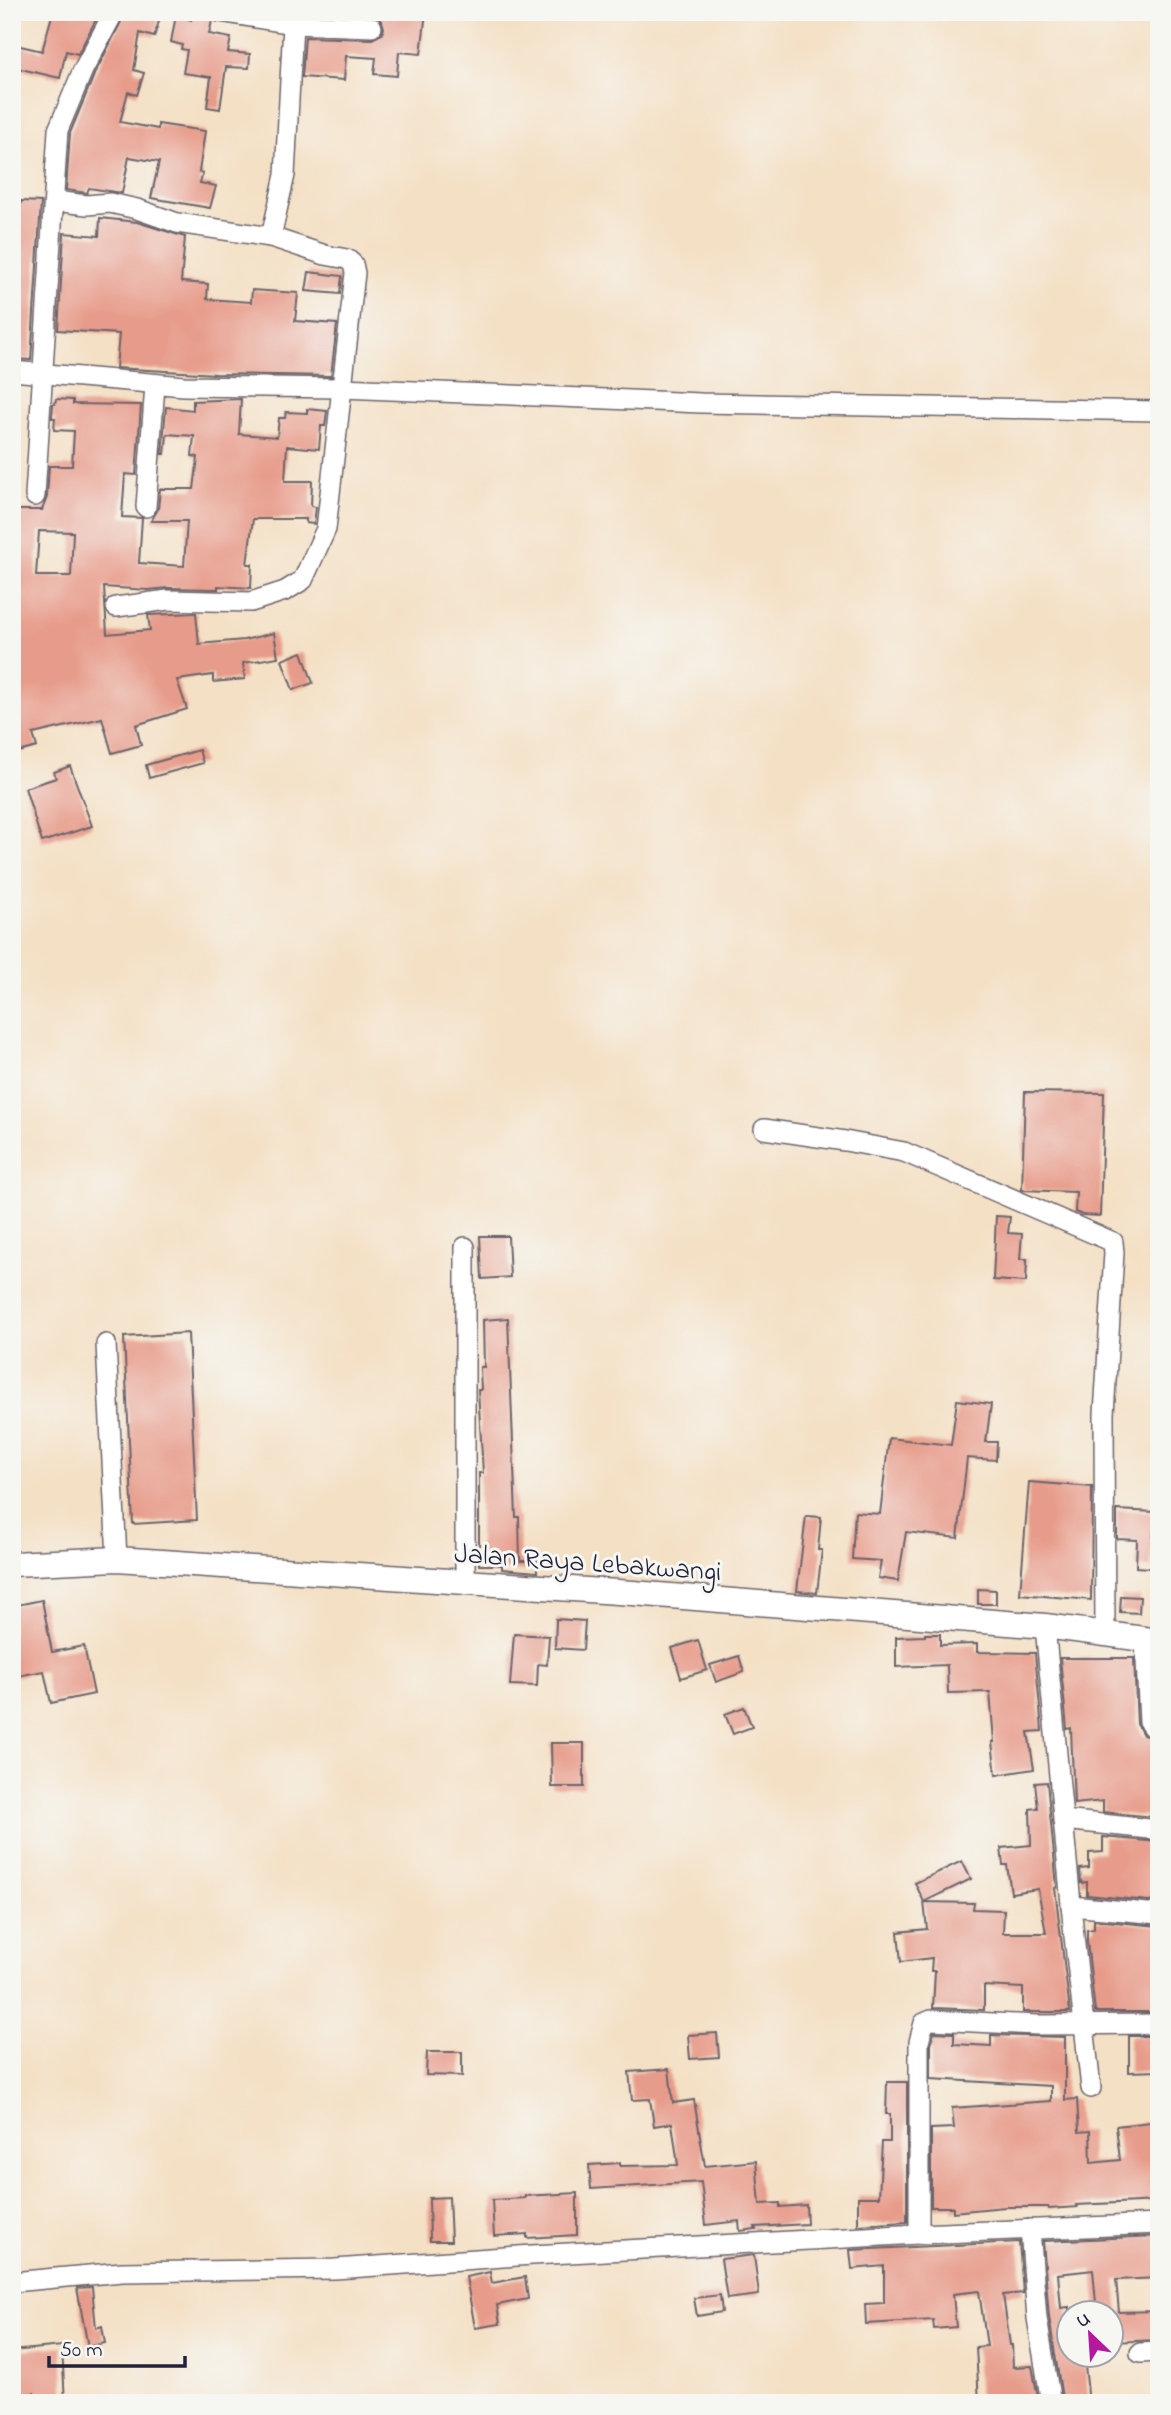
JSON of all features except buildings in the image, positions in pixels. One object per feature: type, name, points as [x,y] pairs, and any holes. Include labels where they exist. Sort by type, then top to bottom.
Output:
[{"type":"main road","name":"Jalan Raya Lebakwangi","points":[[12,1564],[117,1559],[633,1593],[1045,1626],[1105,1636],[1152,1640]]},
{"type":"street","points":[[35,496],[58,130],[83,70],[114,12]]},
{"type":"street","points":[[220,12],[293,24],[372,27]]},
{"type":"street","points":[[271,237],[285,175],[293,24]]},
{"type":"street","points":[[54,201],[87,205],[110,203],[177,223],[271,237],[325,255],[347,259],[353,264],[355,273],[326,529],[303,580],[285,591],[251,602],[168,600],[116,607]]},
{"type":"street","points":[[12,371],[155,385],[342,388],[701,403],[1159,411]]},
{"type":"street","points":[[146,507],[155,385]]},
{"type":"street","points":[[764,1129],[845,1140],[904,1152],[1113,1242],[1104,1413],[1105,1636]]},
{"type":"street","points":[[465,1247],[465,1583]]},
{"type":"street","points":[[106,1344],[117,1559]]},
{"type":"street","points":[[1045,1626],[1091,2088]]},
{"type":"street","points":[[1152,1640],[1149,1723],[1159,1729]]},
{"type":"street","points":[[1063,1820],[1159,1830]]},
{"type":"street","points":[[1071,1906],[1159,1914]]},
{"type":"street","points":[[919,2234],[919,2042],[924,2023],[931,2020],[1037,2025],[1159,2024]]},
{"type":"street","points":[[12,2282],[122,2272],[335,2269],[546,2254],[1159,2224]]},
{"type":"street","points":[[1030,2229],[1037,2318],[1051,2403]]}]
